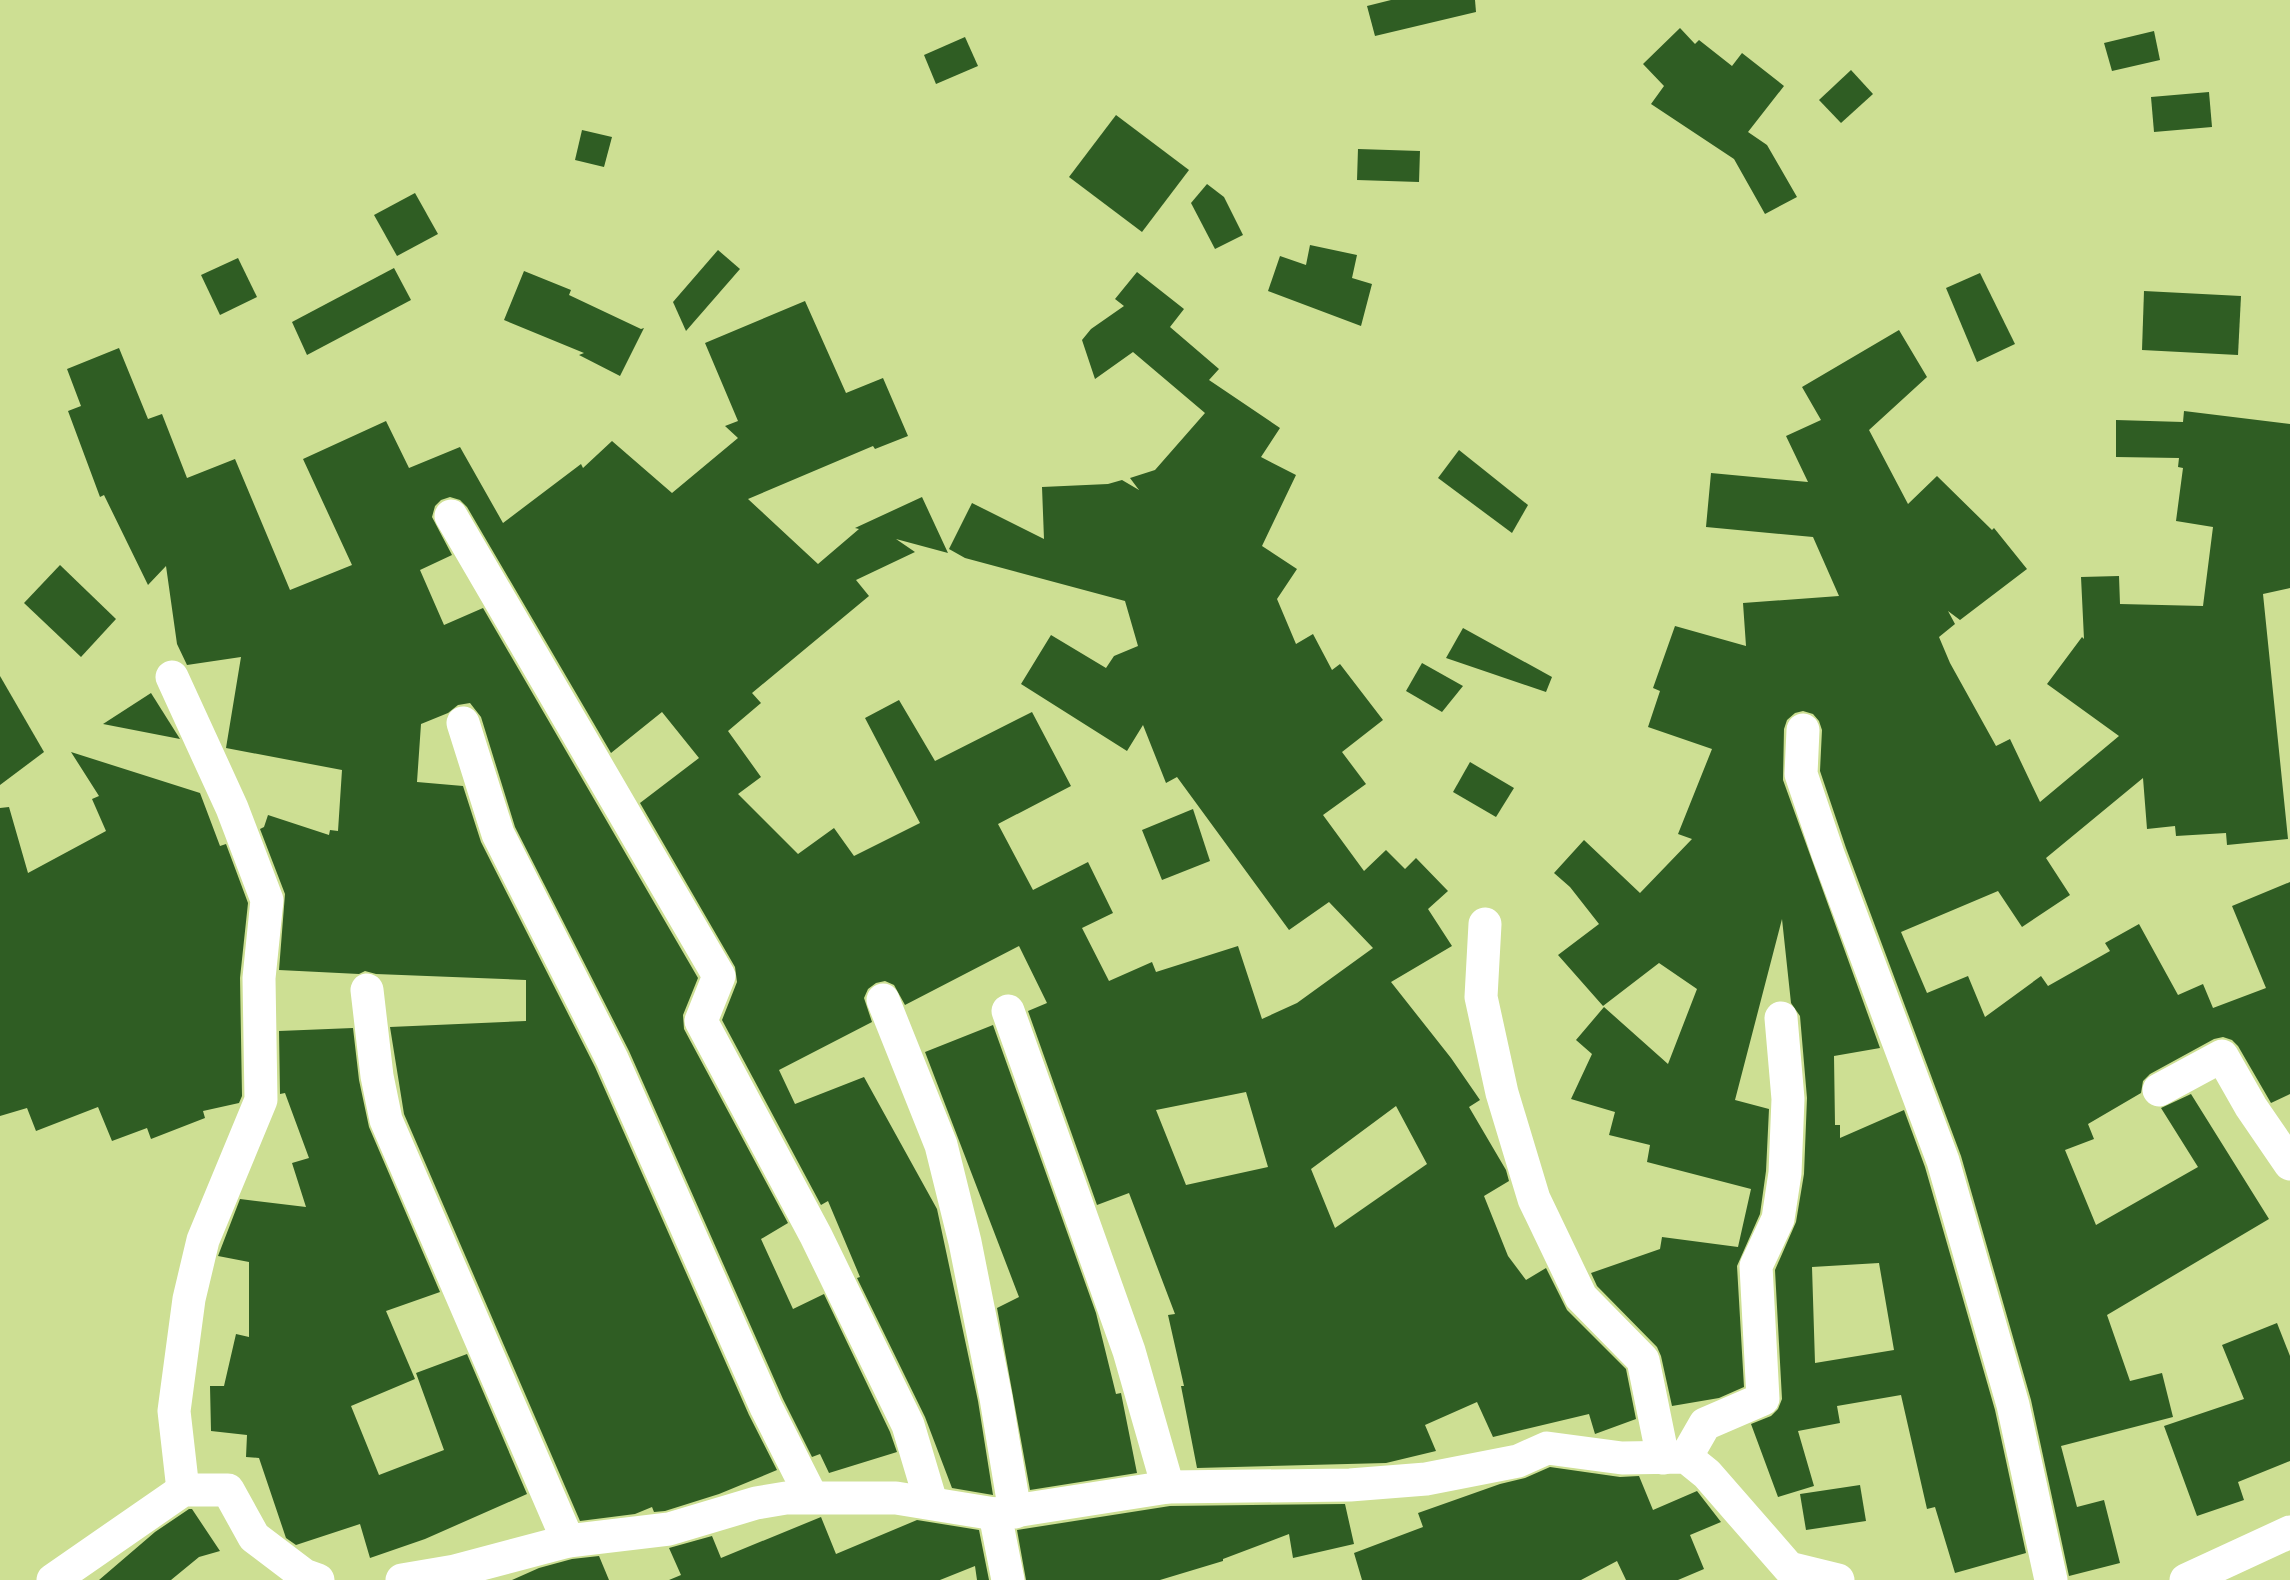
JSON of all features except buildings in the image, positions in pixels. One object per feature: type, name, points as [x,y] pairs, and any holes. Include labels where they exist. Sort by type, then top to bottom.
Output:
[{"type":"street","points":[[451,516],[719,976],[701,1021],[816,1236],[908,1425],[931,1502]]},
{"type":"street","points":[[172,677],[232,808],[267,900],[259,978],[261,1100],[203,1240],[189,1299],[174,1411],[183,1490]]},
{"type":"street","points":[[463,723],[498,834],[612,1059],[756,1386],[811,1496]]},
{"type":"street","points":[[1803,730],[1801,774],[1828,854],[1943,1161],[2013,1405],[2051,1580]]},
{"type":"street","points":[[1485,924],[1481,997],[1502,1093],[1534,1198],[1581,1297],[1642,1360],[1674,1457]]},
{"type":"street","points":[[367,990],[376,1076],[386,1120],[568,1541]]},
{"type":"street","points":[[883,1000],[941,1145],[967,1253],[996,1398],[1008,1580]]},
{"type":"street","points":[[1008,1011],[1129,1351],[1168,1487]]},
{"type":"street","points":[[1674,1457],[1704,1424],[1762,1399],[1756,1266],[1778,1219],[1785,1173],[1788,1099],[1780,1018]]},
{"type":"street","points":[[2159,1090],[2222,1056],[2251,1107],[2290,1164]]},
{"type":"street","points":[[402,1580],[455,1571],[568,1541],[669,1529],[756,1503],[811,1496],[896,1498],[1005,1513],[1168,1487],[1350,1485],[1426,1479],[1518,1461],[1547,1448],[1622,1458],[1674,1457],[1707,1474],[1789,1568],[1827,1579]]},
{"type":"street","points":[[53,1580],[183,1490],[228,1490],[254,1537],[304,1575],[318,1580]]},
{"type":"street","points":[[2186,1580],[2290,1532]]}]
